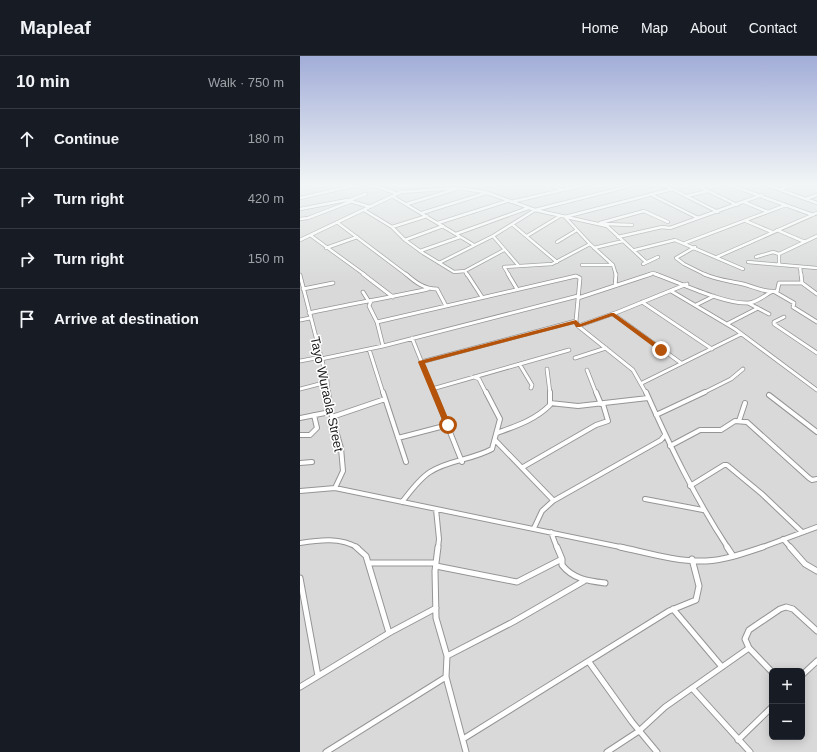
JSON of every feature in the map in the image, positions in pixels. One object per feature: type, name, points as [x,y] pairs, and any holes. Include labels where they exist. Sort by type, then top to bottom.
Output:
[{"type":"street","points":[[300,240],[349,217]]},
{"type":"street","points":[[376,217],[392,227],[405,240],[454,272],[465,271],[504,250]]},
{"type":"street","points":[[392,227],[422,217]]},
{"type":"street","points":[[429,217],[474,246]]},
{"type":"street","points":[[438,223],[455,217]]},
{"type":"street","points":[[456,234],[502,217]]},
{"type":"street","points":[[440,263],[493,236],[523,217]]},
{"type":"street","points":[[527,236],[558,217]]},
{"type":"street","points":[[565,217],[613,266],[616,274],[615,286]]},
{"type":"street","points":[[567,217],[597,224],[632,225]]},
{"type":"street","points":[[597,224],[619,217]]},
{"type":"street","points":[[659,217],[668,222]]},
{"type":"street","points":[[685,243],[755,217]]},
{"type":"street","points":[[717,257],[807,217]]},
{"type":"street","points":[[618,237],[662,227],[670,228],[698,218]]},
{"type":"street","points":[[746,221],[772,232]]},
{"type":"street","points":[[338,223],[414,281],[428,289]]},
{"type":"street","points":[[513,224],[557,262]]},
{"type":"street","points":[[602,224],[607,226],[635,250],[644,263],[658,257]]},
{"type":"street","points":[[405,240],[443,226]]},
{"type":"street","points":[[557,242],[577,230]]},
{"type":"street","points":[[777,230],[805,242]]},
{"type":"street","points":[[310,235],[350,266],[373,280],[393,297]]},
{"type":"street","points":[[493,236],[518,265]]},
{"type":"street","points":[[756,257],[773,252],[779,254],[817,236]]},
{"type":"street","points":[[326,248],[357,237]]},
{"type":"street","points":[[420,250],[461,237]]},
{"type":"street","points":[[635,250],[673,240],[685,243],[743,269]]},
{"type":"street","points":[[594,248],[623,241]]},
{"type":"street","points":[[517,289],[504,267],[552,264],[590,244]]},
{"type":"street","points":[[695,248],[676,258],[716,280],[743,284],[775,292],[794,303],[794,308],[817,322]]},
{"type":"street","points":[[779,254],[779,265]]},
{"type":"street","points":[[748,262],[817,268]]},
{"type":"street","points":[[582,265],[613,266]]},
{"type":"street","points":[[800,267],[802,283]]},
{"type":"street","points":[[465,271],[482,297]]},
{"type":"street","points":[[300,361],[383,346],[578,297],[654,273],[714,296],[748,303],[769,314]]},
{"type":"street","points":[[377,322],[574,275],[580,278],[576,322],[578,326],[630,367],[642,383],[669,444],[690,486],[703,510],[733,556]]},
{"type":"street","name":"Tayo Wuraola Street","points":[[300,276],[327,382],[330,412],[340,448],[343,471],[335,488]]},
{"type":"street","points":[[303,289],[333,283]]},
{"type":"street","points":[[748,303],[775,292],[779,283],[802,283],[817,294]]},
{"type":"street","points":[[578,326],[613,314],[686,284]]},
{"type":"street","points":[[309,313],[428,289],[437,289],[446,306]]},
{"type":"street","points":[[671,291],[728,324],[817,390]]},
{"type":"street","points":[[363,292],[370,301],[369,306],[377,322],[383,346]]},
{"type":"street","points":[[696,305],[714,296]]},
{"type":"street","points":[[300,300],[306,299]]},
{"type":"street","points":[[642,302],[712,349]]},
{"type":"street","points":[[728,324],[758,308]]},
{"type":"street","points":[[613,314],[681,363]]},
{"type":"street","points":[[784,317],[774,322],[774,324],[817,353]]},
{"type":"street","points":[[300,320],[310,318]]},
{"type":"street","points":[[421,362],[576,322]]},
{"type":"street","points":[[642,383],[741,334]]},
{"type":"street","points":[[412,338],[462,462]]},
{"type":"street","points":[[575,358],[606,348]]},
{"type":"street","points":[[369,349],[406,462]]},
{"type":"street","points":[[432,389],[474,377],[480,377],[569,350]]},
{"type":"street","points":[[520,365],[530,379],[532,385],[531,388]]},
{"type":"street","points":[[497,433],[538,415],[546,409],[550,403],[547,368]]},
{"type":"street","points":[[656,415],[731,379],[743,369]]},
{"type":"street","points":[[523,467],[596,425],[608,421],[587,370]]},
{"type":"street","points":[[402,502],[424,476],[444,466],[462,462],[488,453],[492,449],[500,419],[480,377]]},
{"type":"street","points":[[300,389],[327,382]]},
{"type":"street","points":[[769,395],[817,432]]},
{"type":"street","points":[[332,417],[385,398]]},
{"type":"street","points":[[550,403],[578,406],[648,398]]},
{"type":"street","points":[[739,421],[745,403]]},
{"type":"street","points":[[300,418],[330,412]]},
{"type":"street","points":[[300,435],[310,435],[317,428],[314,415]]},
{"type":"street","points":[[669,444],[700,430],[721,430],[729,424],[739,421],[750,425],[809,478],[812,480],[817,480]]},
{"type":"street","points":[[398,438],[448,425]]},
{"type":"street","points":[[534,528],[542,511],[553,500],[661,440],[665,435]]},
{"type":"street","points":[[495,440],[523,467],[553,500]]},
{"type":"street","points":[[661,440],[669,444]]},
{"type":"street","points":[[300,463],[312,462]]},
{"type":"street","points":[[690,486],[724,465],[727,465],[762,494],[802,532]]},
{"type":"street","points":[[300,491],[335,488],[534,528],[656,556],[676,559],[706,560],[733,556],[817,527]]},
{"type":"street","points":[[645,499],[703,510]]},
{"type":"street","points":[[436,508],[439,539],[436,564],[436,618],[447,656],[446,677],[466,752]]},
{"type":"street","points":[[551,532],[562,559],[562,565],[568,572],[584,581],[605,583]]},
{"type":"street","points":[[300,543],[323,539],[357,546],[362,550],[368,563],[389,633]]},
{"type":"street","points":[[783,539],[805,564],[817,571]]},
{"type":"street","points":[[368,563],[436,564],[517,582],[562,559]]},
{"type":"street","points":[[463,740],[673,609],[692,602],[698,597],[696,574],[692,559]]},
{"type":"street","points":[[300,578],[318,676]]},
{"type":"street","points":[[447,656],[513,622],[584,581]]},
{"type":"street","points":[[769,669],[749,648],[745,639],[749,630],[780,609],[786,607],[793,609],[817,631]]},
{"type":"street","points":[[300,687],[389,633],[436,608]]},
{"type":"street","points":[[673,609],[722,667]]},
{"type":"street","points":[[607,752],[639,731],[665,707],[749,648]]},
{"type":"street","points":[[805,672],[817,661]]},
{"type":"street","points":[[589,662],[639,731],[657,752]]},
{"type":"street","points":[[326,752],[446,677]]},
{"type":"street","points":[[692,688],[750,752]]},
{"type":"street","points":[[738,740],[769,710]]},
{"type":"shaded area","points":[[300,217],[817,217],[817,752],[300,752]]},
{"type":"route","points":[[448,425],[421,362],[562,325],[576,322],[578,326],[613,314],[661,350]]}]
